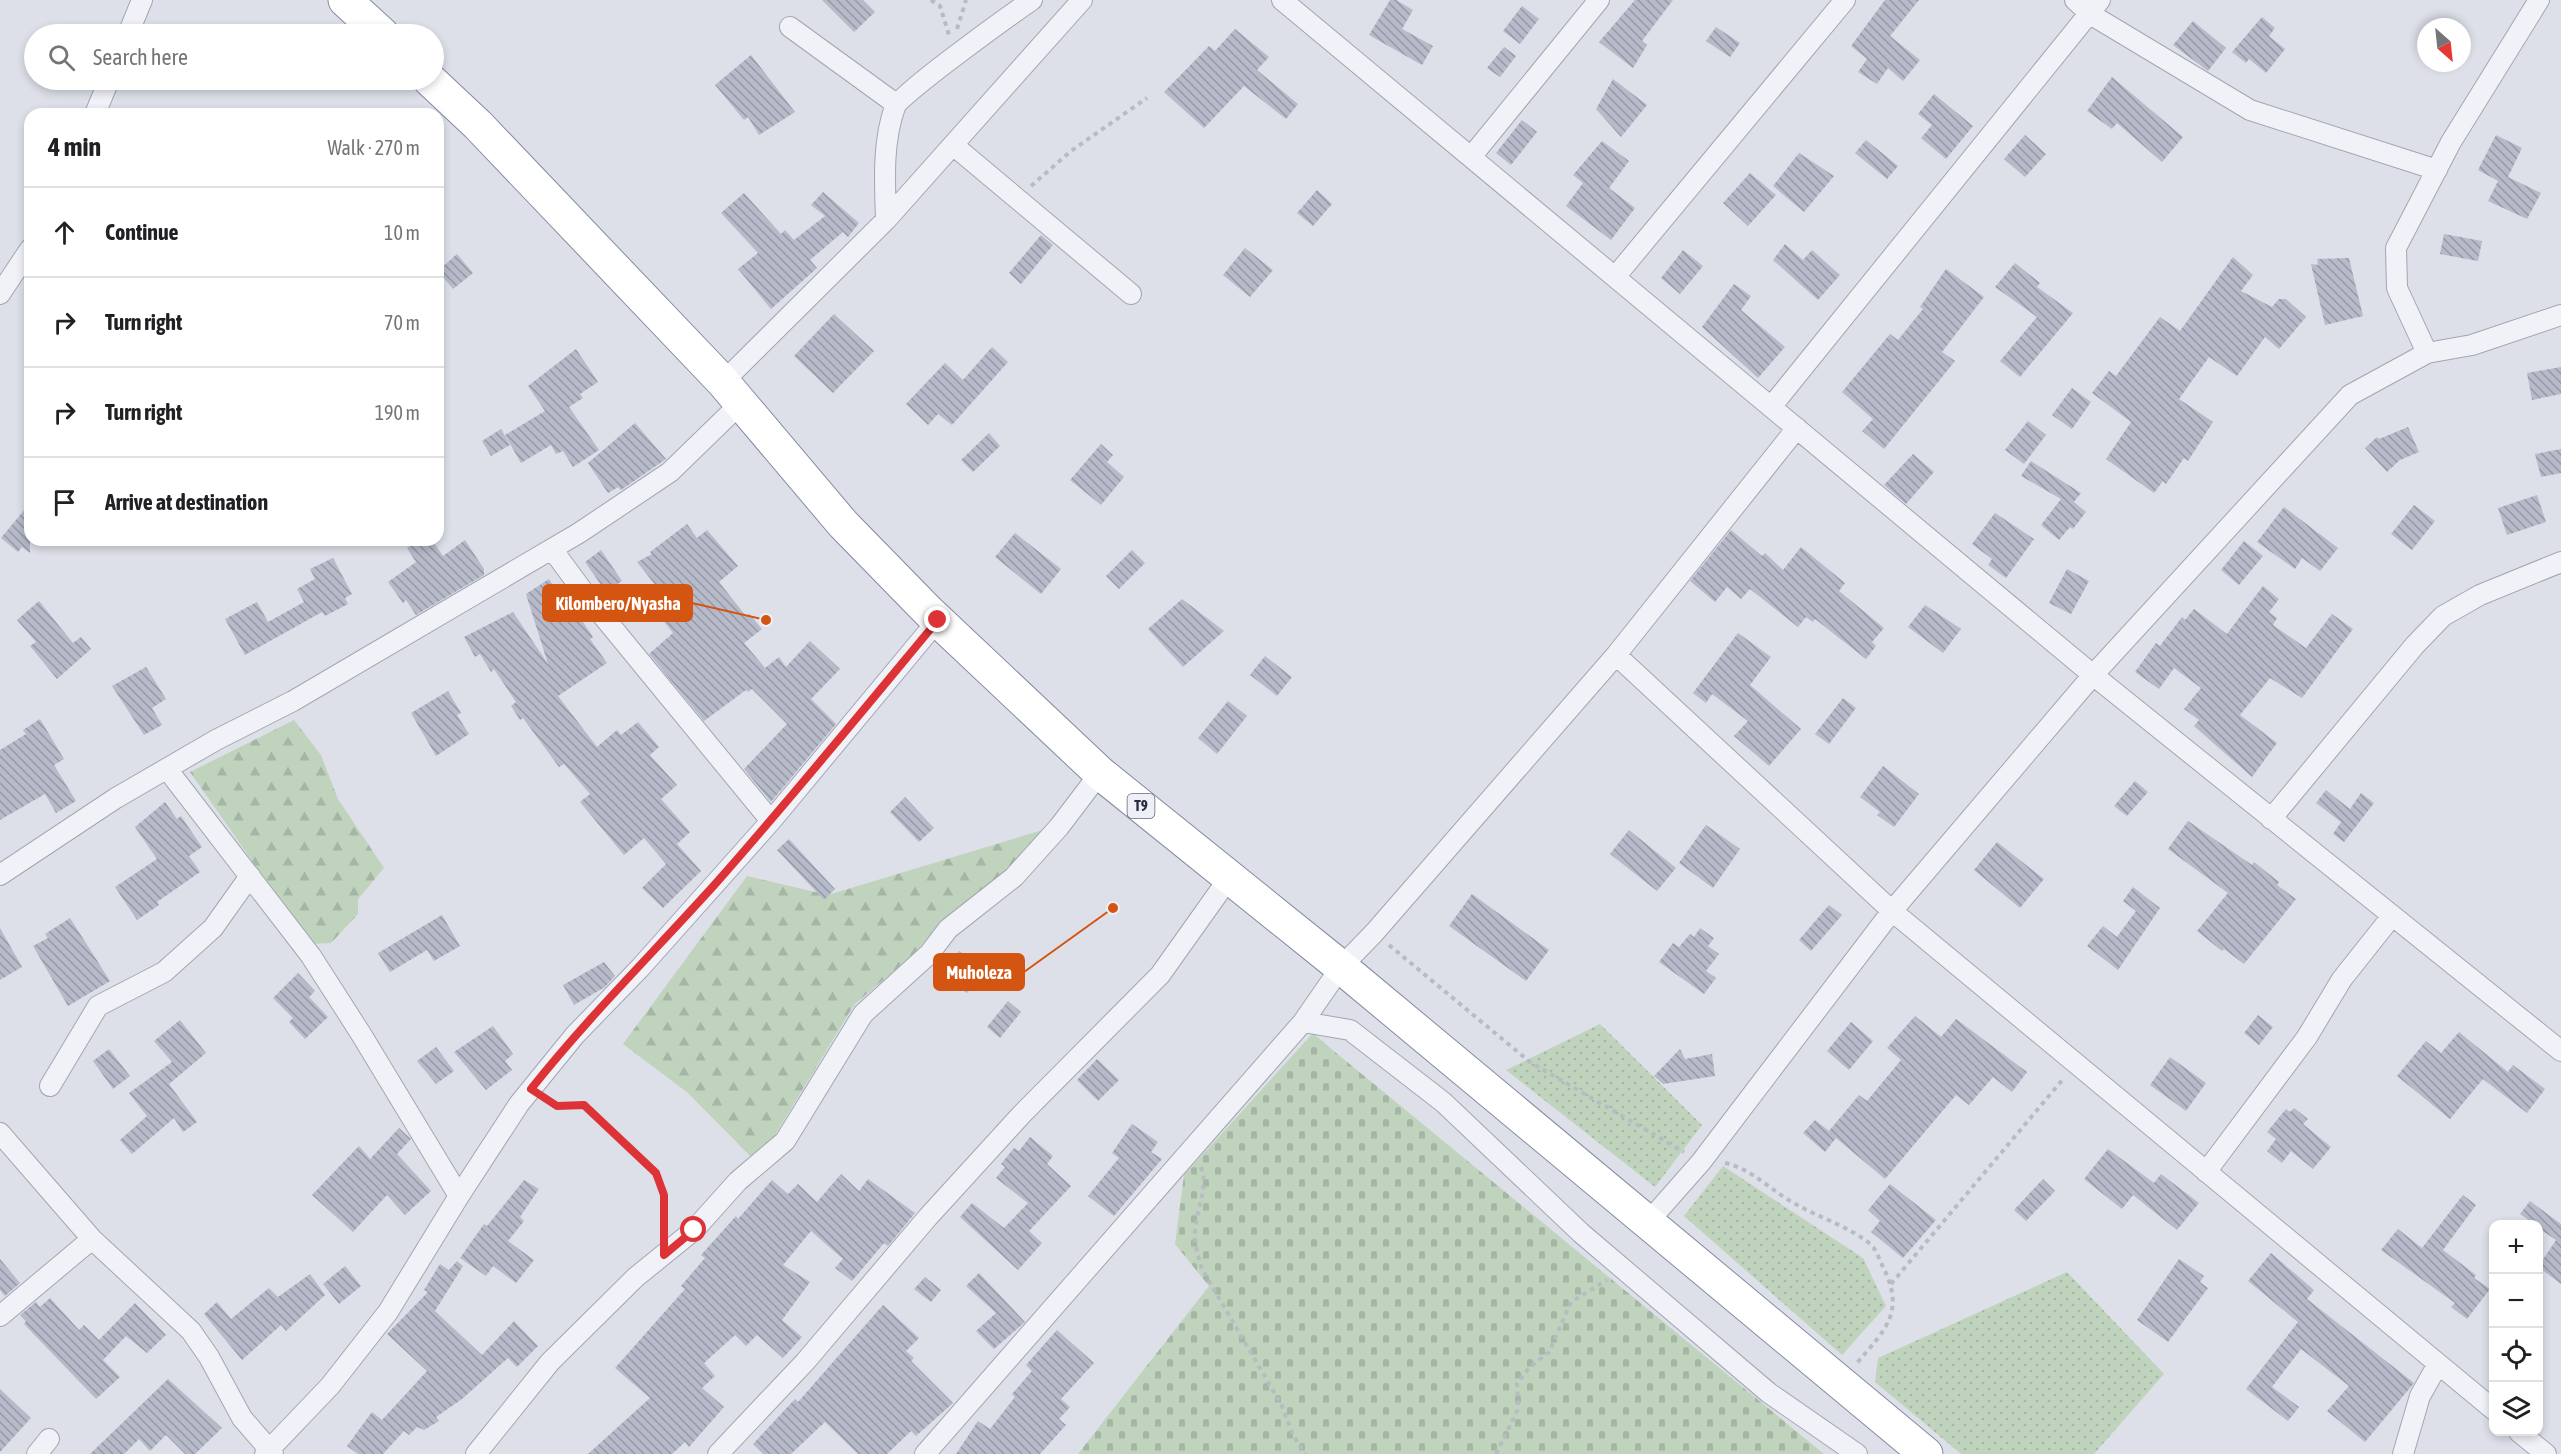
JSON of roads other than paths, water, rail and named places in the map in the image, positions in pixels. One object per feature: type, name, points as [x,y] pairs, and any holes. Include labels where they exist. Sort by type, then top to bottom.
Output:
[{"type":"highway","points":[[345,0],[371,24]]},
{"type":"highway","name":"T9","points":[[441,90],[478,125],[732,392],[843,524],[938,620],[1100,773],[1341,967],[1649,1221],[1926,1454]]},
{"type":"street","points":[[132,24],[142,0]]},
{"type":"street","points":[[886,220],[885,158],[896,104],[1032,0]]},
{"type":"street","points":[[0,875],[116,798],[293,701],[552,549],[670,472],[732,392],[1082,0]]},
{"type":"street","points":[[1282,0],[2093,675],[2561,1051]]},
{"type":"street","points":[[1471,157],[1599,0]]},
{"type":"street","points":[[1615,276],[1845,0]]},
{"type":"street","points":[[2075,0],[2095,7],[2250,110],[2437,170]]},
{"type":"street","points":[[2427,353],[2397,288],[2396,248],[2437,170],[2539,0]]},
{"type":"street","points":[[1771,407],[2095,7]]},
{"type":"street","points":[[790,27],[896,104]]},
{"type":"street","points":[[97,108],[105,90]]},
{"type":"street","points":[[953,145],[1131,294]]},
{"type":"street","points":[[0,294],[24,258]]},
{"type":"street","points":[[1649,1221],[1701,1162],[1892,911],[2093,675],[2350,395],[2427,353],[2472,345],[2561,315]]},
{"type":"street","points":[[925,1454],[1303,1022],[1341,967],[1374,933],[1616,655],[1797,429]]},
{"type":"street","points":[[552,549],[588,598],[771,821]]},
{"type":"street","points":[[2271,819],[2415,645],[2443,616],[2480,595],[2561,562]]},
{"type":"street","points":[[0,1133],[92,1239],[190,1331],[209,1357],[242,1418],[269,1452],[330,1386],[388,1312],[459,1196],[531,1089],[575,1035],[640,968],[771,821],[938,620]]},
{"type":"street","points":[[1616,655],[1892,911],[2489,1407]]},
{"type":"street","points":[[167,769],[311,956],[459,1196]]},
{"type":"street","points":[[476,1454],[550,1362],[636,1277],[694,1230],[738,1181],[785,1141],[863,1014],[929,954],[948,929],[1014,876],[1059,827],[1100,773]]},
{"type":"street","points":[[50,1086],[98,1006],[164,972],[213,928],[250,876]]},
{"type":"street","points":[[718,1454],[805,1362],[928,1217],[1014,1123],[1160,975],[1229,878]]},
{"type":"street","points":[[2206,1172],[2307,1037],[2342,979],[2392,916]]},
{"type":"street","points":[[1303,1022],[1350,1030],[1406,1073],[1443,1102],[1581,1233],[1769,1393],[1857,1454]]},
{"type":"street","points":[[0,1316],[92,1239]]},
{"type":"street","points":[[2403,1454],[2420,1396],[2438,1364]]},
{"type":"street","points":[[2525,1436],[2546,1454]]},
{"type":"place","name":"Kilombero/Nyasha","points":[[766,620]]},
{"type":"place","name":"Muholeza","points":[[1113,908]]}]
